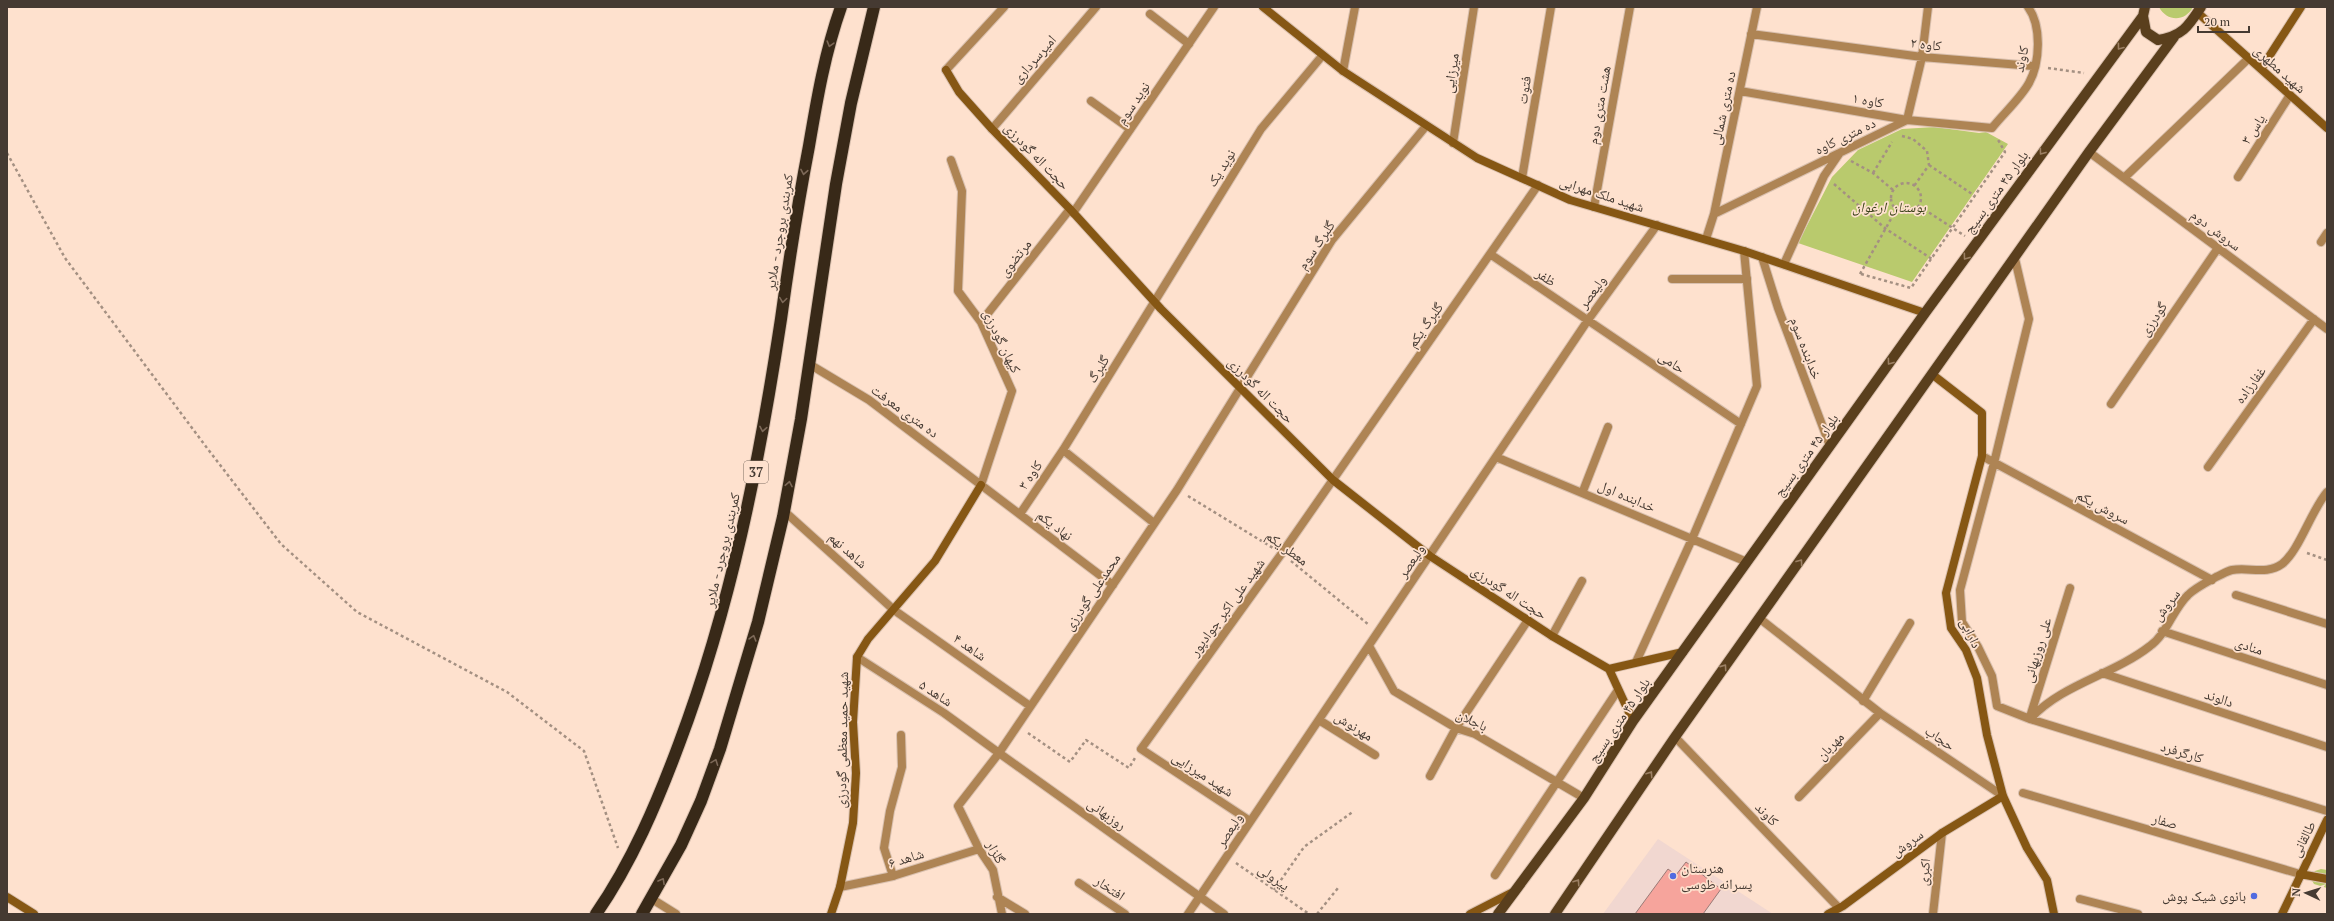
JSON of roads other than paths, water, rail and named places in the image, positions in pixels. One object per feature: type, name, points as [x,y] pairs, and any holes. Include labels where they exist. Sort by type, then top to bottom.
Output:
[{"type":"highway","name":"کمربندی بروجرد - ملایر","points":[[596,914],[625,867],[655,804],[690,716],[716,636],[732,579],[755,474],[768,403],[795,222],[811,131],[824,65],[841,7]]},
{"type":"highway","name":"37","points":[[642,914],[652,899],[681,845],[720,749],[758,622],[784,511],[809,364],[836,184],[851,103],[874,7]]},
{"type":"main road","points":[[1555,914],[1675,736],[1933,375],[2089,152],[2174,37],[2191,23],[2200,10]]},
{"type":"main road","points":[[2144,11],[2146,32],[2158,40],[2174,37]]},
{"type":"main road","name":"بلوار ۴۵ متری بسیج","points":[[1498,914],[1584,798],[1633,721],[1975,243],[2099,75],[2144,11]]},
{"type":"street","name":"حجت اله گودرزی","points":[[1004,7],[946,70],[959,92],[992,129],[1072,211],[1155,302],[1333,480],[1430,556],[1552,636],[1609,669]]},
{"type":"street","name":"امیرسرداری","points":[[992,129],[1096,7]]},
{"type":"street","name":"نوید سوم","points":[[1072,211],[1214,7]]},
{"type":"street","name":"شهید ملک مهرابی","points":[[1263,7],[1322,56],[1343,71],[1477,158],[1570,200],[1744,251],[1925,313]]},
{"type":"street","points":[[1343,71],[1355,7]]},
{"type":"street","name":"میرزایی","points":[[1453,143],[1474,7]]},
{"type":"street","name":"فتوت","points":[[1522,178],[1550,7]]},
{"type":"street","name":"هشت متری دوم","points":[[1594,207],[1630,7]]},
{"type":"street","name":"ده متری شمالی","points":[[1714,214],[1757,7]]},
{"type":"street","points":[[1907,120],[1922,57],[1928,7]]},
{"type":"street","name":"کاوند","points":[[1992,128],[2029,83],[2038,49],[2037,27],[2028,7]]},
{"type":"street","points":[[2261,69],[2301,7]]},
{"type":"street","name":"شهید مطهری","points":[[2200,10],[2249,58],[2327,128]]},
{"type":"street","points":[[1150,14],[1189,44]]},
{"type":"street","name":"کاوه ۲","points":[[1751,34],[1922,57],[2033,66]]},
{"type":"street","name":"نوید یک","points":[[1155,302],[1261,129],[1322,56]]},
{"type":"street","points":[[2124,178],[2249,58]]},
{"type":"street","name":"کاوه ۱","points":[[1740,91],[1907,120],[1992,128]]},
{"type":"street","name":"یاس ۳","points":[[2238,177],[2290,95]]},
{"type":"street","points":[[1092,101],[1130,129]]},
{"type":"street","name":"ده متری کاوه","points":[[1714,214],[1907,120]]},
{"type":"street","name":"گلبرگ سوم","points":[[1240,388],[1332,240],[1426,126]]},
{"type":"street","name":"سروش دوم","points":[[2089,152],[2327,329]]},
{"type":"street","points":[[1784,264],[1824,176],[1839,154]]},
{"type":"street","name":"کیهان گودرزی","points":[[951,160],[962,190],[958,291],[981,322],[1012,391],[981,485]]},
{"type":"street","name":"گلبرگ یکم","points":[[1333,480],[1538,185]]},
{"type":"street","name":"مرتضوی","points":[[981,322],[1072,211]]},
{"type":"street","points":[[1706,240],[1714,214]]},
{"type":"street","name":"ولیعصر","points":[[1188,914],[1588,320],[1657,225]]},
{"type":"street","points":[[2321,242],[2327,233]]},
{"type":"street","name":"گودرزی","points":[[2111,404],[2218,248]]},
{"type":"street","points":[[1636,662],[1692,538],[1757,386],[1744,251]]},
{"type":"street","name":"ظفر","points":[[1490,254],[1588,320]]},
{"type":"street","name":"خدابنده سوم","points":[[1762,257],[1778,308],[1830,446]]},
{"type":"street","points":[[1994,463],[2029,319],[2015,259]]},
{"type":"street","points":[[1672,279],[1747,279]]},
{"type":"street","name":"گلبرگ","points":[[1063,450],[1155,302]]},
{"type":"street","name":"غفارزاده","points":[[2208,467],[2314,319]]},
{"type":"street","name":"حامی","points":[[1588,320],[1741,424]]},
{"type":"street","name":"ده متری معرفت","points":[[809,364],[869,400],[981,485]]},
{"type":"street","name":"دارابی","points":[[1933,375],[1982,413],[1982,456],[1946,593],[1951,628],[1966,650],[1977,678],[1987,735],[2003,796],[2027,848],[2047,880],[2054,914]]},
{"type":"street","name":"محمدعلی گودرزی","points":[[958,806],[999,753],[1177,490],[1240,388]]},
{"type":"street","points":[[1583,491],[1608,428]]},
{"type":"street","points":[[1063,450],[1154,523]]},
{"type":"street","name":"کاوه ۳","points":[[1020,514],[1063,450]]},
{"type":"street","name":"سروش یکم","points":[[1982,456],[2212,580]]},
{"type":"street","name":"خدابنده اول","points":[[1496,457],[1583,491],[1747,562]]},
{"type":"street","name":"کارگرفرد","points":[[1994,463],[1960,590],[1962,622],[1978,647],[1992,676],[1997,706],[2030,719],[2327,811]]},
{"type":"street","name":"شهید علی اکبر جوادپور","points":[[1141,749],[1333,480]]},
{"type":"street","name":"نهاد یکم","points":[[981,485],[1112,585]]},
{"type":"street","name":"شهید حمید معظمی گودرزی","points":[[831,914],[840,886],[853,823],[856,773],[853,722],[857,656],[868,639],[935,561],[981,485]]},
{"type":"street","name":"سروش","points":[[2030,719],[2041,707],[2102,673],[2126,662],[2152,645],[2187,596],[2212,580],[2232,570],[2272,570],[2283,563],[2295,549],[2306,525],[2327,492]]},
{"type":"street","name":"شاهد نهم","points":[[784,511],[894,610]]},
{"type":"street","points":[[1552,636],[1582,581]]},
{"type":"street","name":"علی روزبهانی","points":[[2030,719],[2070,588]]},
{"type":"street","points":[[2236,595],[2327,624]]},
{"type":"street","name":"شاهد ۴","points":[[894,610],[1030,706]]},
{"type":"street","name":"حجاب","points":[[1759,618],[1880,713],[2003,796]]},
{"type":"street","points":[[1430,776],[1456,728],[1528,620]]},
{"type":"street","points":[[1863,700],[1910,623]]},
{"type":"street","name":"منادی","points":[[2162,631],[2327,685]]},
{"type":"street","name":"باجلان","points":[[1369,646],[1394,691],[1456,728],[1475,734],[1584,798]]},
{"type":"street","points":[[1633,721],[1609,669],[1683,652]]},
{"type":"street","name":"شاهد ۵","points":[[857,656],[944,713],[999,753]]},
{"type":"street","name":"دالوند","points":[[2102,673],[2327,747]]},
{"type":"street","points":[[1495,875],[1618,690]]},
{"type":"street","name":"مهربان","points":[[1799,797],[1880,713]]},
{"type":"street","name":"مهرنوش","points":[[1319,720],[1375,755]]},
{"type":"street","points":[[893,876],[884,848],[890,811],[902,767],[901,735]]},
{"type":"street","name":"کاوند","points":[[1675,736],[1839,908]]},
{"type":"street","name":"شهید میرزایی","points":[[1141,749],[1250,821]]},
{"type":"street","name":"روزبهانی","points":[[999,753],[1201,896],[1224,914]]},
{"type":"street","name":"صفار","points":[[2023,793],[2300,874]]},
{"type":"street","name":"سروش","points":[[1828,914],[1839,908],[1942,834],[2003,796]]},
{"type":"street","name":"گلزار","points":[[958,806],[979,849],[993,870],[999,914]]},
{"type":"street","name":"طالقانی","points":[[2282,914],[2327,820]]},
{"type":"street","name":"اکبری","points":[[1933,914],[1942,834]]},
{"type":"street","name":"شاهد ۶","points":[[840,886],[893,876],[979,849]]},
{"type":"street","points":[[2300,874],[2327,879]]},
{"type":"street","name":"افتخار","points":[[1079,883],[1125,914]]},
{"type":"street","points":[[1470,914],[1514,891]]},
{"type":"street","points":[[7,897],[34,914]]},
{"type":"street","points":[[997,897],[1025,914]]},
{"type":"street","points":[[652,899],[676,914]]},
{"type":"street","points":[[2080,899],[2138,914]]},
{"type":"place","name":"هنرستان پسرانه طوسی","points":[[1673,876]]},
{"type":"place","name":"بانوی شیک پوش","points":[[2254,896]]},
{"type":"park label","name":"بوستان ارغوان","points":[[1889,207]]}]
